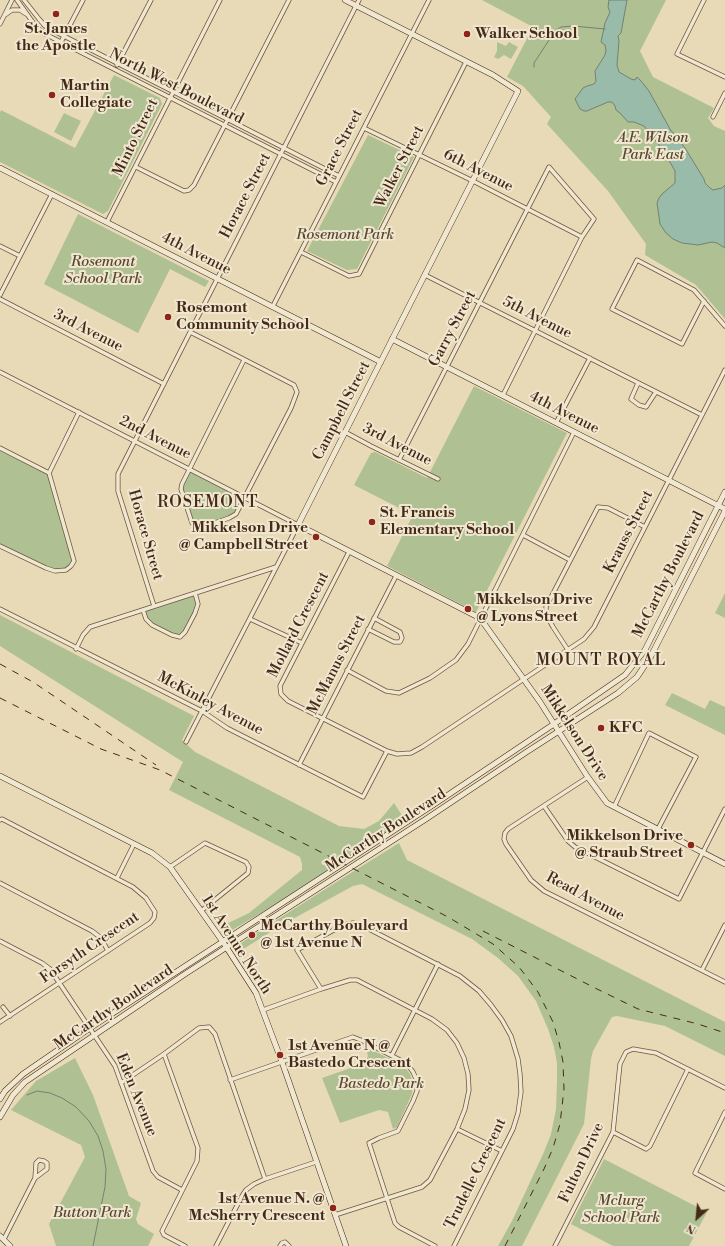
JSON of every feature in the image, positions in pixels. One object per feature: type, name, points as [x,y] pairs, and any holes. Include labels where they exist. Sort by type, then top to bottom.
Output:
[{"type":"street","points":[[0,24],[12,0]]},
{"type":"street","name":"North West Boulevard","points":[[17,0],[40,30],[61,42],[336,182]]},
{"type":"street","name":"North West Boulevard","points":[[24,0],[45,26],[339,176]]},
{"type":"street","points":[[61,42],[83,0]]},
{"type":"street","points":[[115,69],[151,0]]},
{"type":"street","name":"Minto Street","points":[[107,222],[220,0]]},
{"type":"street","points":[[136,167],[184,192],[189,190],[194,185],[288,0]]},
{"type":"street","points":[[345,0],[466,62]]},
{"type":"street","name":"Horace Street","points":[[154,606],[118,491],[118,474],[359,0]]},
{"type":"street","name":"Grace Street","points":[[273,306],[429,0]]},
{"type":"street","points":[[704,0],[677,54],[725,77]]},
{"type":"street","points":[[4,16],[12,10],[20,10],[27,15]]},
{"type":"street","name":"Campbell Street","points":[[186,742],[473,182],[518,91],[493,75],[466,62]]},
{"type":"street","name":"Walker Street","points":[[301,252],[349,276],[358,274],[420,156],[466,62]]},
{"type":"street","points":[[713,117],[725,93]]},
{"type":"street","name":"6th Avenue","points":[[364,128],[582,237]]},
{"type":"street","name":"Garry Street","points":[[399,460],[549,167],[594,219],[582,237]]},
{"type":"street","name":"4th Avenue","points":[[0,168],[381,362]]},
{"type":"street","points":[[0,295],[52,194]]},
{"type":"street","points":[[502,395],[582,237]]},
{"type":"street","points":[[0,246],[20,256]]},
{"type":"street","points":[[704,302],[682,344],[612,309],[637,260],[694,290],[725,326]]},
{"type":"street","name":"5th Avenue","points":[[425,275],[702,415]]},
{"type":"street","name":"3rd Avenue","points":[[0,299],[164,384]]},
{"type":"street","points":[[190,332],[294,385],[297,392],[291,408],[236,514],[229,518],[203,526],[196,526],[192,523],[181,489],[182,484],[244,360]]},
{"type":"street","name":"4th Avenue","points":[[392,338],[725,510]]},
{"type":"street","points":[[556,423],[590,358]]},
{"type":"street","name":"Krauss Street","points":[[524,679],[584,639],[594,627],[725,370]]},
{"type":"street","name":"2nd Avenue","points":[[0,372],[298,525]]},
{"type":"street","points":[[638,383],[631,399],[638,404],[646,407],[656,392]]},
{"type":"street","points":[[0,546],[55,571],[66,570],[74,561],[49,473],[79,412]]},
{"type":"street","name":"3rd Avenue","points":[[345,432],[438,479]]},
{"type":"street","points":[[347,670],[386,691],[399,693],[430,678],[456,660],[468,644],[574,432]]},
{"type":"street","points":[[0,448],[49,473]]},
{"type":"street","name":"McCarthy Boulevard","points":[[0,1099],[5,1091],[23,1074],[90,1028],[554,724],[625,675],[644,650],[725,492]]},
{"type":"street","points":[[568,650],[546,614],[546,607],[598,507],[608,508],[645,527]]},
{"type":"street","name":"McCarthy Boulevard","points":[[0,1117],[13,1095],[25,1082],[94,1035],[426,820],[618,693],[637,677],[651,656],[725,510]]},
{"type":"street","name":"Mikkelson Drive","points":[[298,525],[480,618],[524,679],[603,799],[614,807],[725,864]]},
{"type":"street","points":[[523,534],[570,560]]},
{"type":"street","name":"Mollard Crescent","points":[[349,552],[280,686],[281,694],[288,701],[387,751],[396,754],[411,753],[524,679]]},
{"type":"street","points":[[76,648],[83,634],[90,627],[276,566]]},
{"type":"street","name":"McManus Street","points":[[299,765],[396,576]]},
{"type":"street","points":[[143,610],[146,619],[152,625],[172,635],[180,636],[185,632],[195,613],[198,604],[195,593]]},
{"type":"street","name":"McKinley Avenue","points":[[0,610],[202,711],[227,728],[363,797],[387,751]]},
{"type":"street","points":[[368,629],[394,642],[400,642],[402,638],[400,632],[374,618]]},
{"type":"street","points":[[250,619],[302,643]]},
{"type":"street","points":[[614,807],[649,733],[696,757],[658,830]]},
{"type":"street","name":"1st Avenue North","points":[[0,776],[152,853],[170,867],[223,942],[256,993],[282,1062],[346,1246]]},
{"type":"street","name":"Read Avenue","points":[[588,777],[508,829],[505,833],[504,839],[506,844],[531,880],[544,891],[725,982]]},
{"type":"street","points":[[544,806],[568,841],[575,847],[679,899],[725,810]]},
{"type":"street","name":"Forsyth Crescent","points":[[0,820],[2,819],[134,887],[146,898],[154,912],[154,918],[150,923],[0,1022]]},
{"type":"street","points":[[117,878],[134,844]]},
{"type":"street","points":[[170,867],[205,844],[246,862],[249,867],[248,873],[201,911]]},
{"type":"street","points":[[1,885],[92,931],[101,938],[108,951]]},
{"type":"street","name":"Trudelle Crescent","points":[[321,989],[297,950],[343,925],[353,923],[363,926],[460,976],[478,991],[502,1020],[511,1036],[520,1074],[521,1092],[514,1129],[454,1246]]},
{"type":"street","points":[[702,970],[725,925]]},
{"type":"street","name":"Eden Avenue","points":[[0,941],[42,963],[50,969],[115,1066],[153,1171],[158,1177],[182,1190]]},
{"type":"street","points":[[230,1080],[353,1037],[392,1055],[438,964]]},
{"type":"street","points":[[263,1010],[321,989],[350,980],[357,980],[432,1019],[447,1030],[464,1058],[468,1074],[469,1090],[465,1109],[458,1129],[430,1180],[422,1187],[335,1215]]},
{"type":"street","points":[[3,1007],[10,1016]]},
{"type":"street","points":[[121,1083],[199,1028],[209,1027],[215,1034],[265,1179]]},
{"type":"street","name":"Fulton Drive","points":[[555,1246],[613,1132],[620,1064],[626,1052],[633,1049],[656,1053],[725,1088]]},
{"type":"street","points":[[164,1054],[198,1148],[197,1161],[162,1231],[164,1235],[185,1246]]},
{"type":"street","name":"Trudelle Crescent","points":[[392,1055],[408,1065],[413,1072],[417,1081],[417,1091],[398,1131],[369,1143],[395,1223],[435,1246]]},
{"type":"street","points":[[613,1132],[646,1149],[650,1146],[688,1069]]},
{"type":"street","points":[[725,1112],[695,1173],[725,1189]]},
{"type":"street","points":[[458,1129],[502,1151]]},
{"type":"street","points":[[10,1246],[2,1238],[35,1178],[47,1169],[48,1165],[44,1161],[40,1160],[36,1163],[35,1178]]},
{"type":"street","points":[[216,1246],[246,1190],[265,1179],[316,1162]]},
{"type":"street","points":[[280,1246],[285,1242],[289,1246]]},
{"type":"green space","name":"A.E. Wilson Park East","points":[[482,0],[666,0],[640,51],[653,77],[714,108],[708,118],[714,126],[725,131],[725,319],[696,285],[645,255],[646,244],[608,191],[547,124],[551,117],[523,86],[507,77],[533,27]]},
{"type":"green space","points":[[497,42],[506,46],[509,42],[518,47],[511,59],[504,55],[498,59],[494,57],[497,51]]},
{"type":"green space","points":[[114,75],[160,98],[162,104],[108,211],[103,214],[0,162],[1,110],[75,148]]},
{"type":"green space","points":[[64,113],[81,121],[71,141],[54,132]]},
{"type":"green space","name":"Rosemont Park","points":[[368,135],[414,157],[357,269],[347,270],[307,251]]},
{"type":"green space","name":"Rosemont School Park","points":[[78,214],[209,281],[205,287],[170,269],[138,333],[44,284]]},
{"type":"green space","points":[[474,386],[567,433],[476,612],[387,566],[413,515],[354,485],[371,453],[375,452],[427,478]]},
{"type":"green space","points":[[0,448],[49,473],[74,561],[66,570],[55,571],[0,546]]},
{"type":"green space","points":[[190,469],[245,497],[236,514],[203,527],[192,523],[181,489]]},
{"type":"green space","points":[[195,593],[198,604],[185,632],[180,637],[152,625],[146,619],[143,610]]},
{"type":"green space","points":[[725,593],[725,618],[715,613]]},
{"type":"green space","points":[[0,615],[194,716],[182,740],[195,752],[339,826],[364,829],[379,821],[394,803],[405,820],[293,894],[225,933],[220,927],[249,913],[302,870],[300,857],[169,790],[183,762],[0,646]]},
{"type":"green space","points":[[672,693],[705,709],[710,700],[725,707],[725,735],[665,705]]},
{"type":"green space","points":[[399,843],[407,860],[725,1022],[725,1056],[665,1026],[617,1016],[612,1017],[593,1051],[584,1124],[522,1246],[498,1246],[512,1221],[551,1134],[556,1109],[557,1063],[548,1029],[536,1001],[518,976],[498,958],[472,939],[362,884],[353,886],[280,926],[237,953],[235,950],[237,946],[253,935]]},
{"type":"green space","name":"Bastedo Park","points":[[366,1047],[404,1066],[410,1074],[413,1084],[412,1094],[397,1127],[393,1129],[388,1112],[379,1110],[340,1123],[322,1078],[365,1063],[368,1056]]},
{"type":"green space","name":"Button Park","points":[[75,1058],[93,1095],[129,1196],[141,1203],[136,1219],[138,1224],[154,1234],[148,1246],[56,1246],[49,1224],[85,1157],[81,1145],[11,1110],[36,1081]]},
{"type":"green space","name":"Mclurg School Park","points":[[604,1159],[707,1212],[689,1246],[613,1246],[571,1224]]},
{"type":"shaded area","points":[[609,0],[627,0],[621,33],[618,36],[617,65],[619,72],[631,79],[635,80],[637,77],[649,91],[670,129],[685,148],[705,183],[713,190],[722,188],[725,185],[725,248],[712,242],[698,245],[682,243],[673,239],[666,233],[660,224],[657,203],[662,194],[675,183],[675,171],[663,150],[644,126],[634,122],[628,122],[616,110],[612,102],[608,102],[584,111],[580,109],[575,99],[583,88],[594,84],[596,81],[595,71],[605,55],[605,45],[601,42],[605,23],[610,12],[608,7]]},
{"type":"waterway","points":[[534,67],[534,63],[555,31],[561,27],[573,26],[605,29]]},
{"type":"waterway","points":[[27,1095],[37,1091],[50,1093],[62,1098],[76,1107],[89,1121],[98,1136],[103,1151],[106,1169],[105,1187],[93,1246]]},
{"type":"railway","points":[[0,664],[33,682],[156,765]]},
{"type":"railway","points":[[0,698],[101,749],[160,770],[448,917],[493,944],[519,967],[538,992],[553,1022],[563,1062],[564,1089],[560,1124],[553,1148],[505,1246]]},
{"type":"railway","points":[[483,931],[638,1009],[698,1024],[725,1033]]},
{"type":"place","name":"St. James the Apostle","points":[[56,14]]},
{"type":"place","name":"Walker School","points":[[467,34]]},
{"type":"place","name":"Martin Collegiate","points":[[52,95]]},
{"type":"place","name":"Rosemont Community School","points":[[168,317]]},
{"type":"place","name":"St. Francis Elementary School","points":[[372,522]]},
{"type":"place","name":"Mikkelson Drive @ Campbell Street","points":[[316,537]]},
{"type":"place","name":"Mikkelson Drive @ Lyons Street","points":[[468,609]]},
{"type":"place","name":"KFC","points":[[601,728]]},
{"type":"place","name":"Mikkelson Drive @ Straub Street","points":[[691,845]]},
{"type":"place","name":"McCarthy Boulevard @ 1st Avenue N","points":[[252,935]]},
{"type":"place","name":"1st Avenue N @ Bastedo Crescent","points":[[280,1055]]},
{"type":"place","name":"1st Avenue N. @ McSherry Crescent","points":[[333,1208]]},
{"type":"district","name":"ROSEMONT","points":[[208,503]]},
{"type":"district","name":"MOUNT ROYAL","points":[[601,661]]}]
